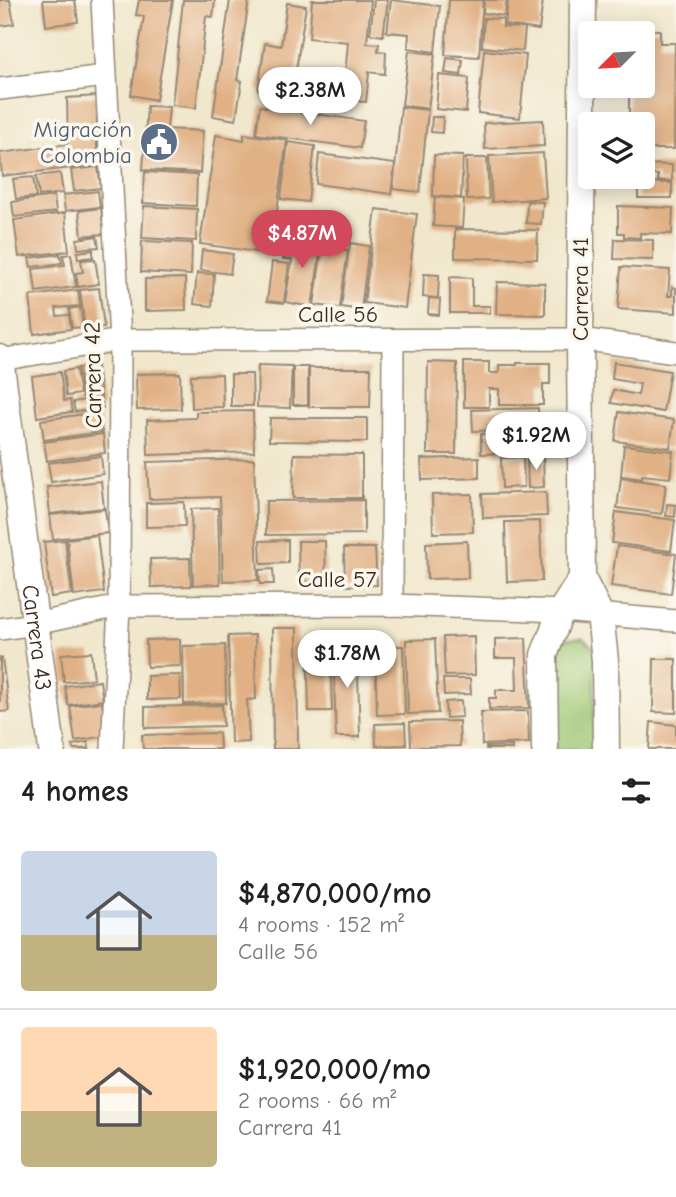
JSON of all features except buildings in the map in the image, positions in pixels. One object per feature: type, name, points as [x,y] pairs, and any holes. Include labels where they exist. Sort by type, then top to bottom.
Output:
[{"type":"street","name":"Carrera 42","points":[[102,0],[120,340],[119,606],[112,749]]},
{"type":"street","name":"Carrera 41","points":[[583,0],[579,339],[582,578],[600,614],[605,661],[606,749]]},
{"type":"street","points":[[0,89],[105,76]]},
{"type":"street","name":"Calle 56","points":[[0,360],[120,340],[579,339],[676,352]]},
{"type":"street","points":[[392,605],[394,341]]},
{"type":"street","name":"Carrera 43","points":[[0,360],[52,749]]},
{"type":"street","points":[[545,749],[544,655],[561,611],[582,578]]},
{"type":"street","name":"Calle 57","points":[[0,629],[119,606],[392,605],[561,611],[676,621]]},
{"type":"green space","points":[[583,638],[595,649],[593,749],[554,749],[555,656],[566,639]]},
{"type":"place","name":"Migración Colombia","points":[[159,142]]}]
